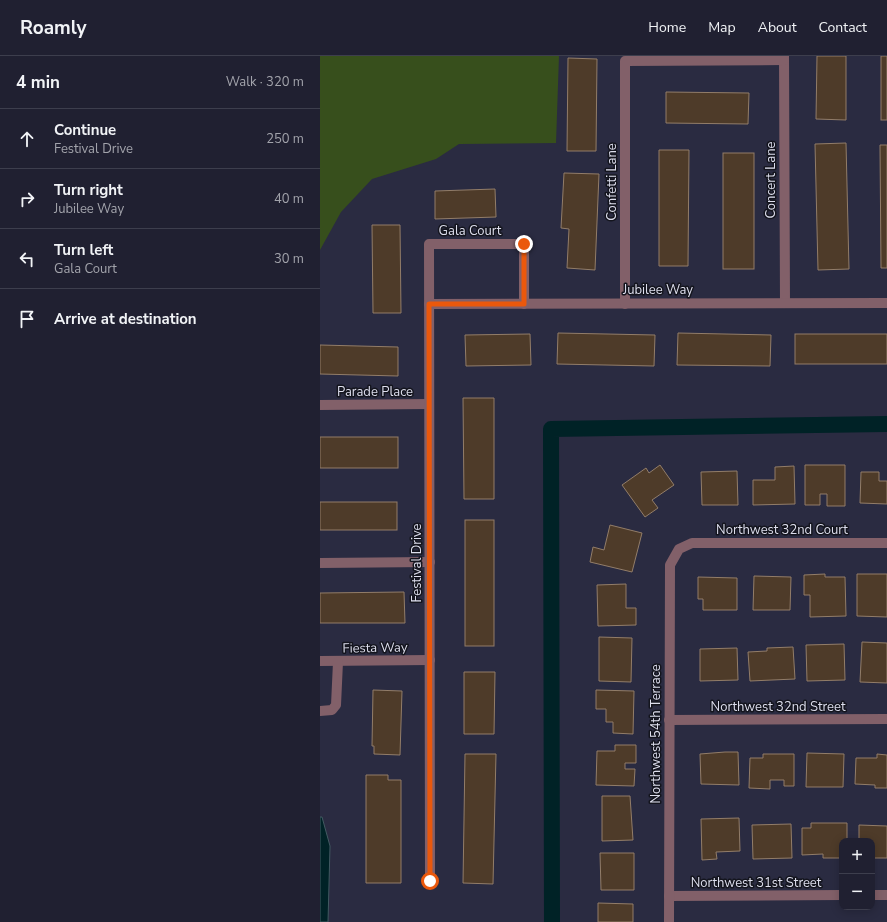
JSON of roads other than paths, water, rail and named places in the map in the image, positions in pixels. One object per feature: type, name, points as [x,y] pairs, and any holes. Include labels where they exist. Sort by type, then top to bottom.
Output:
[{"type":"street","name":"Confetti Lane","points":[[625,304],[625,61],[784,58]]},
{"type":"street","name":"Concert Lane","points":[[784,58],[785,303]]},
{"type":"street","name":"Gala Court","points":[[429,244],[524,244],[524,304]]},
{"type":"street","name":"Festival Drive","points":[[429,244],[430,881]]},
{"type":"street","name":"Jubilee Way","points":[[429,304],[887,303]]},
{"type":"street","name":"Parade Place","points":[[320,405],[429,404]]},
{"type":"street","name":"Northwest 32nd Court","points":[[679,549],[692,543],[887,543]]},
{"type":"street","name":"Northwest 54th Terrace","points":[[669,922],[670,565],[679,549]]},
{"type":"street","points":[[320,562],[430,562]]},
{"type":"street","name":"Fiesta Way","points":[[320,661],[430,660]]},
{"type":"street","points":[[320,711],[332,710],[336,705],[338,662]]},
{"type":"street","name":"Northwest 32nd Street","points":[[669,720],[887,719]]},
{"type":"street","name":"Northwest 31st Street","points":[[669,896],[839,895]]},
{"type":"street","points":[[875,895],[887,895]]},
{"type":"waterway","points":[[552,922],[551,429],[887,424]]}]
